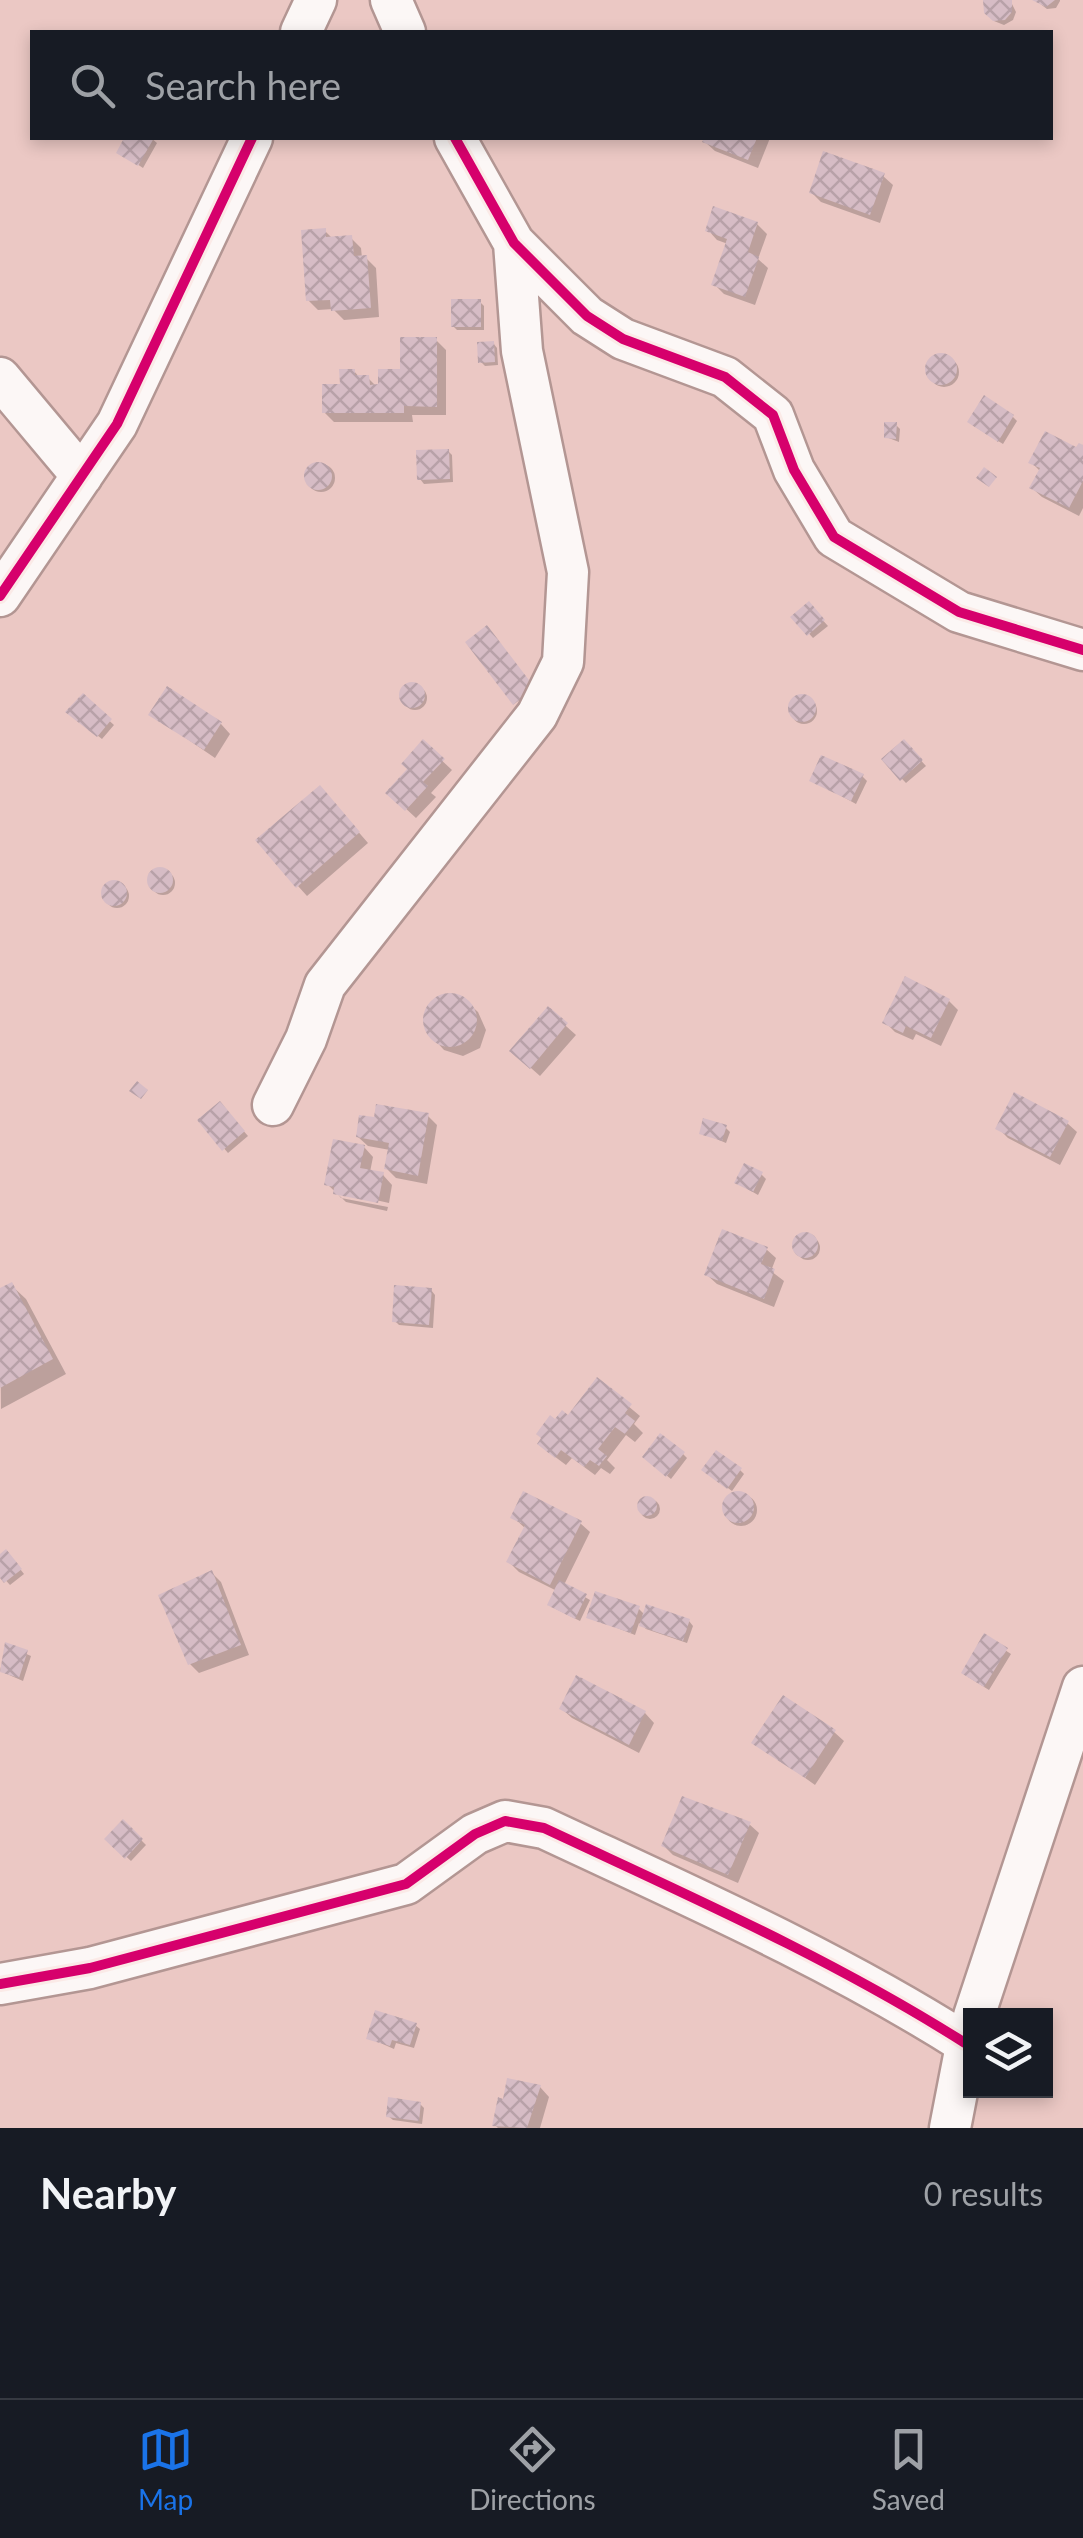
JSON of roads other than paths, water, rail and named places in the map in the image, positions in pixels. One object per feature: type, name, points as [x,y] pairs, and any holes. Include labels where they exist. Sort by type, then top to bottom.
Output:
[{"type":"street","points":[[302,30],[316,0]]},
{"type":"street","points":[[391,0],[405,30]]},
{"type":"street","points":[[0,596],[118,424],[251,140]]},
{"type":"street","points":[[457,140],[514,243],[586,316],[623,339],[725,378],[773,415],[794,470],[834,537],[959,612],[1083,650]]},
{"type":"street","points":[[273,1105],[306,1039],[325,985],[538,716],[563,662],[568,572],[522,351],[514,243]]},
{"type":"street","points":[[0,378],[82,476]]},
{"type":"street","points":[[977,2008],[1083,1687]]},
{"type":"street","points":[[0,1984],[90,1968],[406,1884],[475,1834],[505,1821],[544,1828],[811,1954],[892,1997],[963,2025]]},
{"type":"street","points":[[950,2128],[963,2063]]}]
